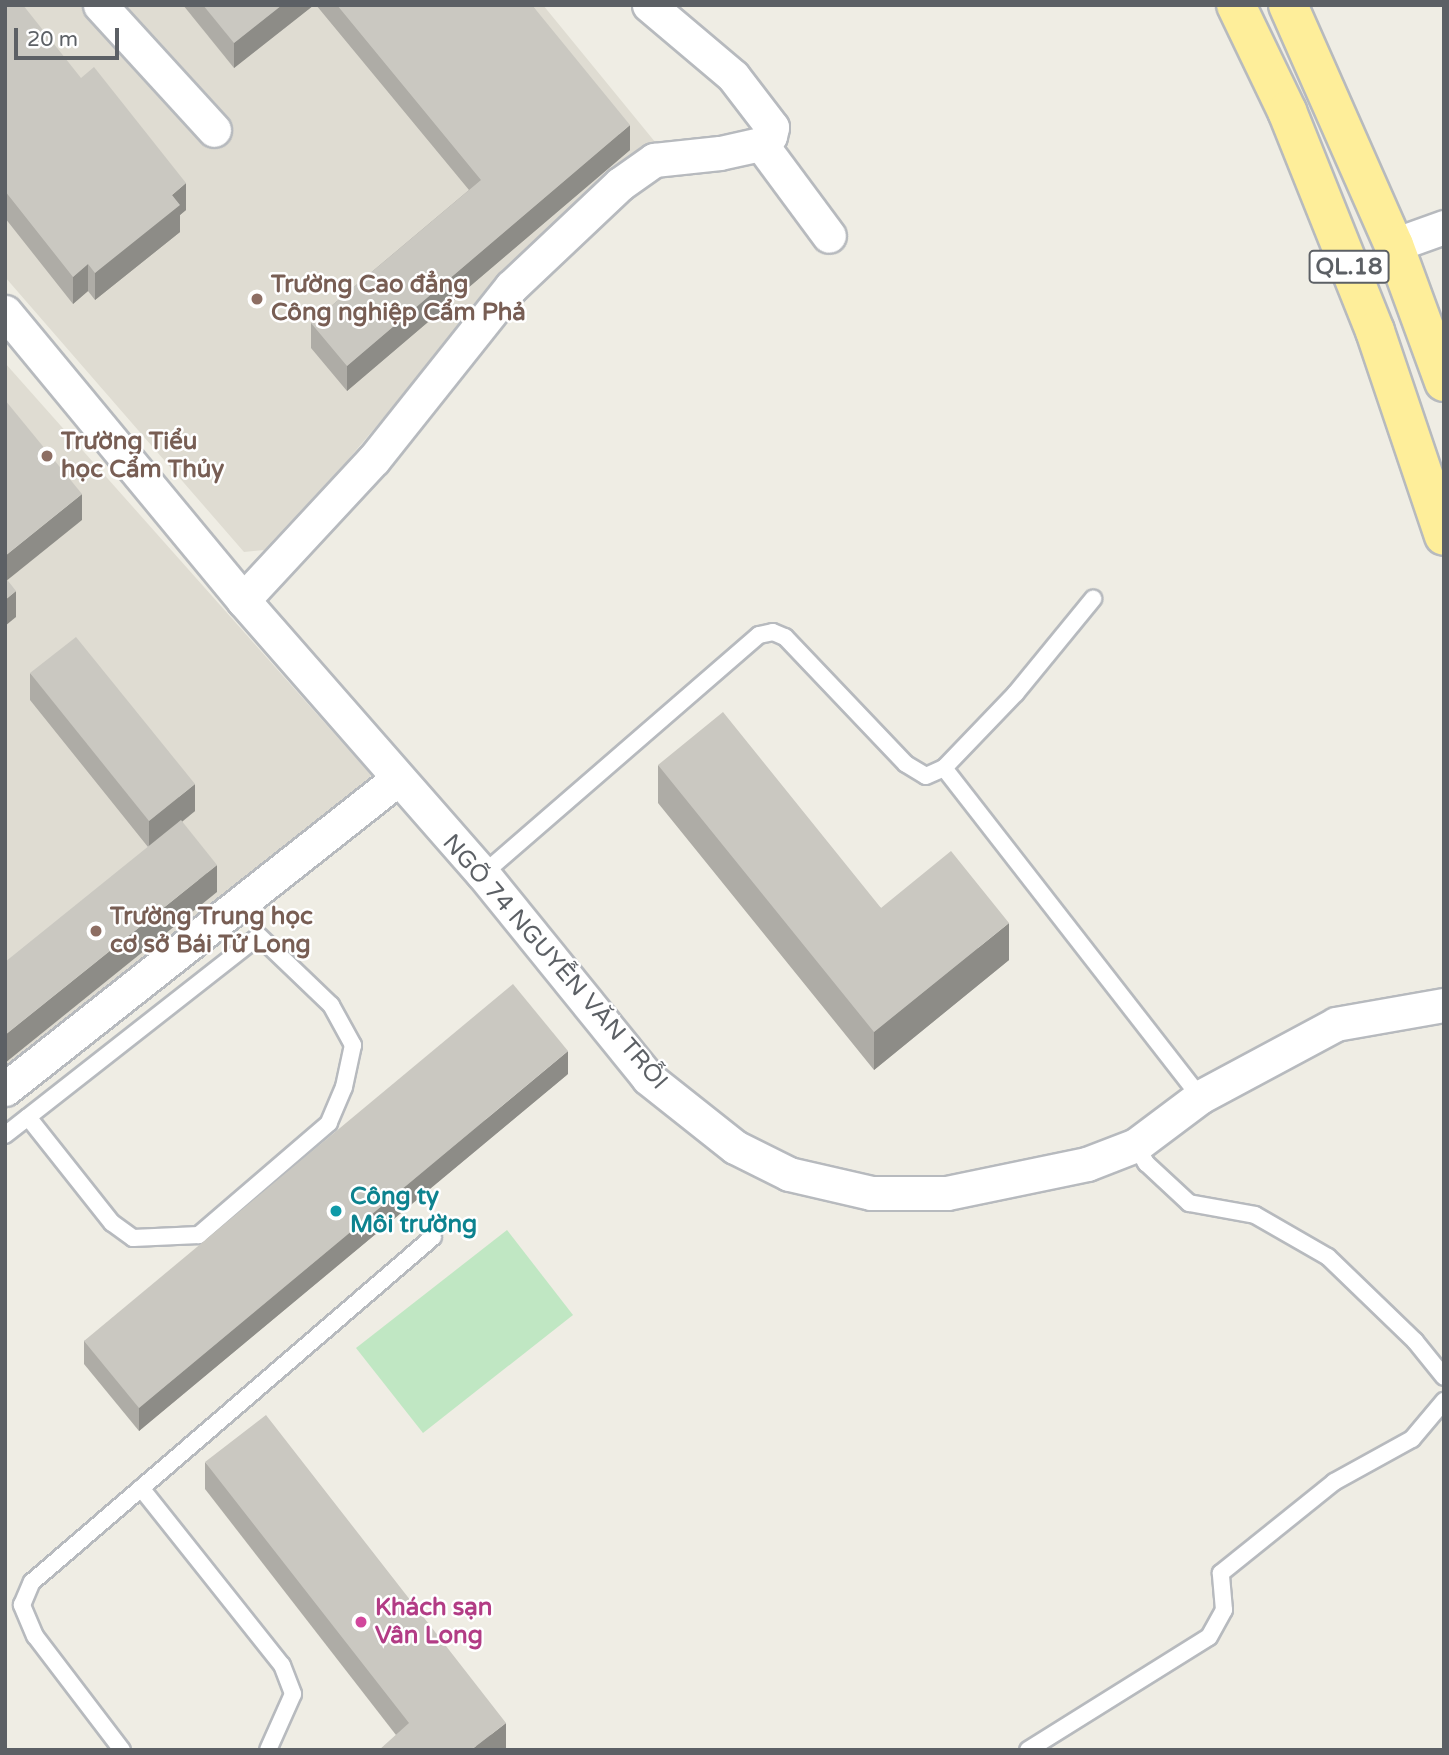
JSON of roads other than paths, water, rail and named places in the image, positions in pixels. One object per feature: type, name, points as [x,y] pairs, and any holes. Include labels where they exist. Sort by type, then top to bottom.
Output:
[{"type":"highway","name":"QL.18","points":[[1236,5],[1287,111],[1375,331],[1444,536]]},
{"type":"highway","name":"QL.18","points":[[1288,5],[1394,245],[1444,382]]},
{"type":"street","points":[[100,5],[214,131]]},
{"type":"street","points":[[243,600],[373,459],[511,287],[620,184],[654,160],[761,144],[770,136],[772,127],[733,76],[649,5]]},
{"type":"street","points":[[761,144],[830,236]]},
{"type":"street","points":[[1394,245],[1444,227]]},
{"type":"street","name":"NGÕ 74 NGUYỄN VĂN TRỖI","points":[[5,312],[243,600],[483,874],[648,1078],[734,1147],[789,1174],[871,1193],[947,1193],[1087,1164],[1136,1145],[1200,1097],[1336,1024],[1444,1005]]},
{"type":"street","points":[[5,1089],[397,779]]},
{"type":"lane","points":[[483,874],[759,635],[773,632],[785,637],[906,764],[926,776],[944,768],[1016,693],[1093,599]]},
{"type":"lane","points":[[944,768],[1200,1097]]},
{"type":"lane","points":[[5,1135],[259,936],[331,1005],[353,1045],[344,1087],[329,1123],[199,1235],[133,1238],[112,1223],[28,1117]]},
{"type":"lane","points":[[1136,1145],[1146,1163],[1189,1203],[1255,1215],[1328,1257],[1415,1341],[1444,1377]]},
{"type":"lane","points":[[122,1750],[35,1636],[22,1605],[32,1582],[433,1237]]},
{"type":"lane","points":[[1028,1750],[1209,1637],[1224,1611],[1221,1573],[1334,1482],[1412,1439],[1444,1402]]},
{"type":"lane","points":[[142,1488],[282,1665],[293,1694],[268,1750]]},
{"type":"place","name":"Trường Cao đẳng Công nghiệp Cẩm Phả","points":[[257,299]]},
{"type":"place","name":"Trường Tiểu học Cẩm Thủy","points":[[47,456]]},
{"type":"place","name":"Trường Trung học cơ sở Bái Tử Long","points":[[96,931]]},
{"type":"place","name":"Công ty Môi trường","points":[[336,1211]]},
{"type":"place","name":"Khách sạn Vân Long","points":[[361,1622]]}]
